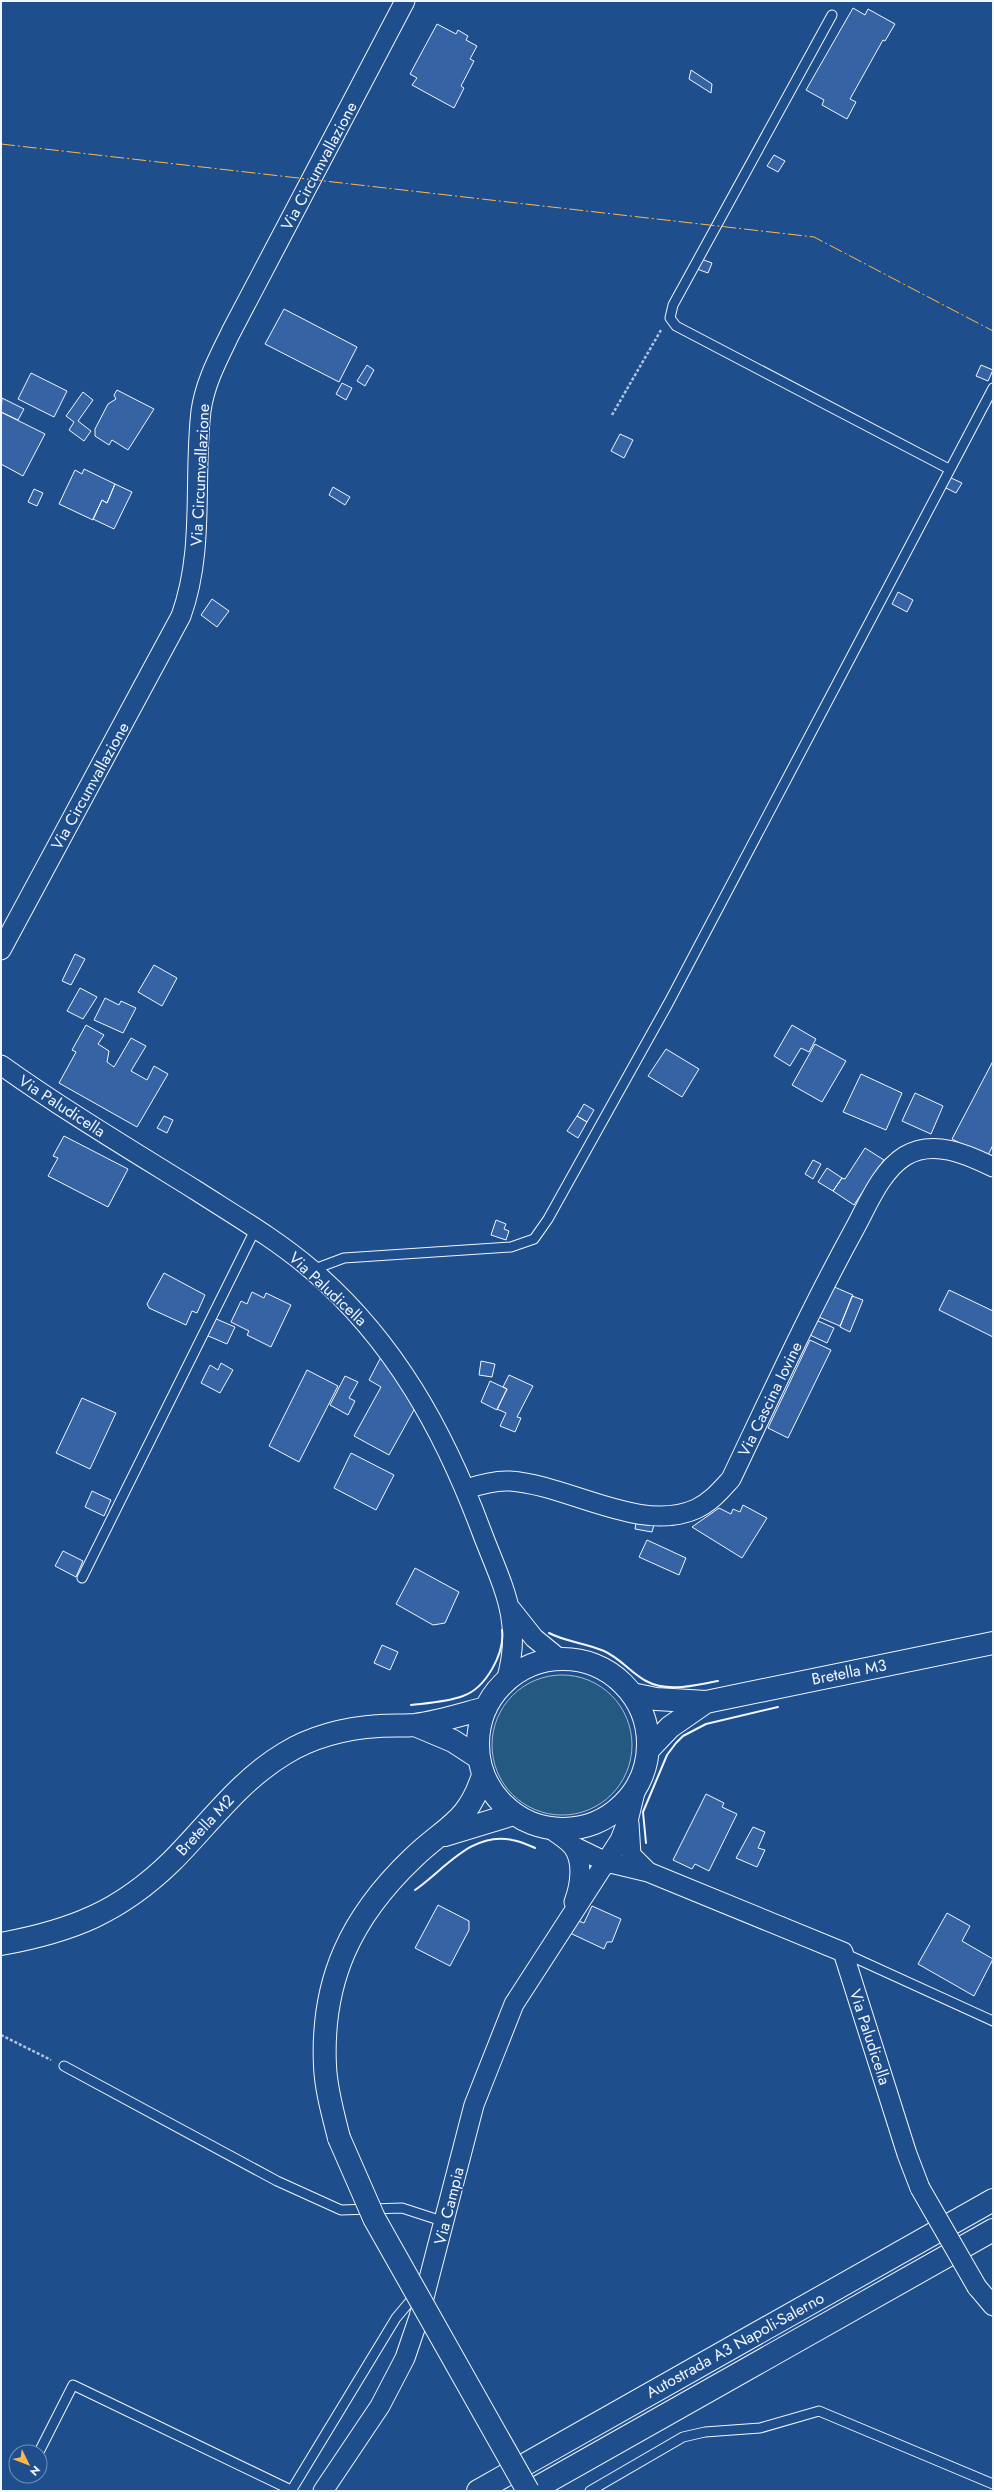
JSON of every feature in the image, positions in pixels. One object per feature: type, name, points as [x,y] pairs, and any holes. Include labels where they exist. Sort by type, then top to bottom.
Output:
[{"type":"main road","name":"Bretella M3","points":[[632,1694],[656,1699],[706,1702],[993,1643]]},
{"type":"main road","points":[[561,1660],[586,1662],[602,1668],[618,1679],[632,1694],[642,1711],[647,1730],[648,1750],[645,1770],[636,1788],[624,1804],[608,1816],[590,1825],[571,1830],[551,1829],[532,1824],[514,1814],[491,1790],[481,1766],[478,1741],[486,1708],[506,1681],[535,1664],[561,1660]]},
{"type":"main road","name":"Bretella M3","points":[[648,1750],[670,1727],[706,1702]]},
{"type":"main road","name":"Bretella M2","points":[[1,1944],[46,1935],[72,1927],[98,1915],[136,1892],[172,1861],[255,1774],[284,1754],[315,1739],[345,1731],[377,1726],[415,1725],[486,1708]]},
{"type":"main road","name":"Bretella M2","points":[[415,1725],[453,1742],[481,1766]]},
{"type":"main road","points":[[481,1766],[476,1797],[465,1813],[406,1864],[371,1902],[341,1958],[329,1996],[325,2036],[326,2075],[339,2138],[374,2218],[529,2491]]},
{"type":"main road","points":[[440,1836],[514,1814]]},
{"type":"main road","name":"Autostrada A3 Napoli-Salerno","points":[[478,2491],[992,2200]]},
{"type":"main road","name":"Autostrada A3 Napoli-Salerno","points":[[529,2491],[993,2230]]},
{"type":"street","name":"Via Circumvallazione","points":[[1,950],[181,616],[190,593],[195,568],[199,436],[207,384],[231,332],[406,1]]},
{"type":"street","name":"Via Paludicella","points":[[1,1065],[104,1133],[256,1228],[312,1270],[365,1323],[407,1376],[445,1442],[466,1489],[511,1609],[514,1640],[512,1661],[506,1681]]},
{"type":"street","name":"Via Cascina Iovine","points":[[466,1489],[488,1482],[511,1481],[551,1488],[613,1508],[656,1516],[678,1515],[696,1509],[713,1499],[731,1480],[836,1262],[876,1189],[889,1171],[905,1156],[928,1147],[951,1150],[992,1165]]},
{"type":"street","name":"Via Paludicella","points":[[511,1609],[534,1638],[561,1660]]},
{"type":"street","points":[[568,1918],[620,1840],[629,1817],[636,1788]]},
{"type":"street","points":[[629,1817],[629,1847],[631,1855],[648,1872]]},
{"type":"street","points":[[551,1829],[572,1846],[606,1862],[648,1872],[843,1952]]},
{"type":"street","points":[[568,1918],[576,1897],[580,1873],[578,1859],[572,1846]]},
{"type":"street","name":"Via Campia","points":[[323,2491],[380,2406],[405,2358],[430,2278],[474,2105],[514,2004],[568,1918]]},
{"type":"street","name":"Via Paludicella","points":[[843,1952],[907,2154],[920,2188],[977,2288],[993,2306]]},
{"type":"lane","points":[[832,15],[673,305],[670,318],[676,326],[950,469]]},
{"type":"lane","points":[[312,1270],[344,1258],[463,1252],[511,1247],[534,1239],[548,1219],[669,1002],[993,388]]},
{"type":"lane","points":[[82,1578],[256,1228]]},
{"type":"lane","points":[[843,1952],[993,2021]]},
{"type":"lane","points":[[64,2066],[277,2181],[341,2210],[402,2208],[445,2222]]},
{"type":"lane","points":[[43,2444],[73,2385],[291,2491],[396,2318],[430,2278]]},
{"type":"lane","points":[[590,2491],[683,2437],[705,2432],[760,2428],[819,2411],[993,2484]]},
{"type":"path","points":[[612,415],[670,318]]},
{"type":"path","points":[[1,2035],[64,2066]]},
{"type":"shaded area","points":[[569,1675],[589,1680],[612,1695],[627,1718],[631,1731],[631,1759],[627,1772],[612,1795],[589,1810],[576,1814],[555,1815],[535,1810],[512,1795],[497,1772],[493,1759],[492,1738],[497,1718],[512,1695],[535,1680],[548,1676]]},
{"type":"building","points":[[853,8],[865,15],[868,9],[895,24],[885,41],[883,40],[850,99],[856,102],[847,119],[822,105],[824,100],[806,90]]},
{"type":"building","points":[[437,24],[456,34],[458,30],[468,36],[466,40],[477,46],[470,59],[474,61],[461,86],[464,88],[454,108],[412,85],[417,78],[410,74]]},
{"type":"building","points":[[691,70],[712,84],[711,93],[689,79]]},
{"type":"building","points":[[774,155],[785,161],[778,172],[767,166]]},
{"type":"building","points":[[701,259],[712,263],[708,273],[697,269]]},
{"type":"building","points":[[284,309],[357,347],[339,382],[265,344]]},
{"type":"building","points":[[367,365],[374,370],[365,386],[357,381]]},
{"type":"building","points":[[981,365],[993,370],[988,381],[976,376]]},
{"type":"building","points":[[31,373],[67,391],[54,417],[18,399]]},
{"type":"building","points":[[342,383],[352,388],[346,400],[336,394]]},
{"type":"building","points":[[117,390],[154,409],[128,450],[112,440],[109,445],[95,436],[95,429],[108,404],[116,399],[114,395]]},
{"type":"building","points":[[83,392],[93,400],[78,421],[91,431],[84,441],[69,430],[74,422],[66,416]]},
{"type":"building","points":[[2,398],[24,409],[18,420],[1,412]]},
{"type":"building","points":[[1,412],[45,434],[23,476],[1,464]]},
{"type":"building","points":[[620,434],[633,440],[624,458],[611,451]]},
{"type":"building","points":[[84,469],[115,484],[107,503],[102,500],[93,520],[59,504],[75,470],[82,474]]},
{"type":"building","points":[[949,477],[962,483],[956,493],[944,487]]},
{"type":"building","points":[[115,484],[132,492],[114,529],[93,519],[102,500],[107,503]]},
{"type":"building","points":[[333,487],[350,497],[345,505],[329,495]]},
{"type":"building","points":[[34,489],[43,493],[37,506],[28,502]]},
{"type":"building","points":[[898,592],[913,600],[907,612],[892,604]]},
{"type":"building","points":[[212,599],[229,611],[217,627],[201,615]]},
{"type":"building","points":[[75,954],[85,959],[71,985],[62,981]]},
{"type":"building","points":[[154,965],[177,978],[162,1006],[138,992]]},
{"type":"building","points":[[80,988],[97,997],[83,1019],[67,1011]]},
{"type":"building","points":[[105,998],[119,1005],[121,1001],[136,1008],[123,1033],[94,1020]]},
{"type":"building","points":[[86,1025],[104,1035],[98,1044],[109,1051],[107,1062],[114,1067],[131,1038],[146,1046],[131,1071],[147,1080],[154,1066],[168,1074],[137,1127],[59,1083],[76,1052],[72,1050]]},
{"type":"building","points":[[792,1025],[816,1039],[809,1052],[801,1048],[790,1066],[774,1056]]},
{"type":"building","points":[[815,1044],[846,1061],[822,1102],[792,1085]]},
{"type":"building","points":[[666,1049],[699,1069],[682,1097],[648,1076]]},
{"type":"building","points":[[993,1061],[993,1145],[987,1157],[952,1139]]},
{"type":"building","points":[[861,1074],[902,1093],[886,1130],[843,1112]]},
{"type":"building","points":[[915,1093],[943,1106],[931,1134],[902,1121]]},
{"type":"building","points":[[584,1104],[594,1110],[587,1122],[577,1116]]},
{"type":"building","points":[[164,1116],[173,1120],[167,1133],[157,1128]]},
{"type":"building","points":[[577,1116],[587,1122],[578,1138],[567,1131]]},
{"type":"building","points":[[64,1136],[128,1169],[108,1207],[48,1176],[58,1158],[53,1156]]},
{"type":"building","points":[[865,1148],[884,1160],[854,1205],[833,1191],[842,1178],[845,1179]]},
{"type":"building","points":[[813,1160],[821,1164],[813,1179],[805,1174]]},
{"type":"building","points":[[827,1168],[842,1178],[833,1191],[818,1182]]},
{"type":"building","points":[[496,1220],[506,1224],[504,1229],[509,1231],[506,1240],[491,1235]]},
{"type":"building","points":[[164,1273],[205,1295],[197,1313],[192,1311],[186,1325],[149,1308],[147,1304]]},
{"type":"building","points":[[832,1286],[853,1295],[840,1326],[819,1317]]},
{"type":"building","points":[[949,1290],[993,1311],[993,1337],[939,1310]]},
{"type":"building","points":[[252,1292],[264,1298],[266,1293],[291,1305],[271,1347],[247,1335],[249,1331],[231,1322],[241,1301],[247,1304]]},
{"type":"building","points":[[852,1296],[863,1300],[850,1332],[840,1327]]},
{"type":"building","points":[[214,1318],[235,1327],[227,1344],[206,1335]]},
{"type":"building","points":[[816,1320],[834,1328],[827,1343],[810,1335]]},
{"type":"building","points":[[810,1340],[831,1350],[788,1438],[768,1428]]},
{"type":"building","points":[[381,1357],[415,1408],[389,1455],[354,1436],[381,1387],[369,1380]]},
{"type":"building","points":[[481,1361],[495,1364],[492,1377],[479,1375]]},
{"type":"building","points":[[221,1363],[233,1370],[220,1393],[201,1383],[210,1365],[218,1370]]},
{"type":"building","points":[[307,1370],[338,1386],[299,1462],[269,1446]]},
{"type":"building","points":[[509,1375],[533,1386],[517,1417],[521,1418],[515,1432],[500,1426],[506,1413],[497,1409],[507,1389],[503,1387]]},
{"type":"building","points":[[345,1376],[358,1382],[349,1398],[355,1401],[348,1415],[330,1405]]},
{"type":"building","points":[[490,1381],[507,1389],[497,1410],[481,1402]]},
{"type":"building","points":[[82,1398],[116,1413],[90,1469],[56,1453]]},
{"type":"building","points":[[351,1453],[394,1475],[376,1510],[334,1488]]},
{"type":"building","points":[[92,1491],[111,1500],[104,1516],[85,1507]]},
{"type":"building","points":[[743,1505],[767,1518],[742,1558],[692,1527],[719,1508],[731,1514],[733,1509],[740,1512]]},
{"type":"building","points":[[636,1522],[654,1525],[652,1532],[635,1529]]},
{"type":"building","points":[[647,1540],[686,1558],[679,1575],[639,1557]]},
{"type":"building","points":[[63,1551],[83,1561],[76,1577],[55,1566]]},
{"type":"building","points":[[415,1568],[459,1592],[445,1623],[433,1625],[396,1604]]},
{"type":"building","points":[[382,1645],[398,1652],[390,1670],[374,1663]]},
{"type":"building","points":[[706,1794],[724,1803],[722,1807],[737,1814],[709,1871],[695,1864],[692,1869],[673,1860]]},
{"type":"building","points":[[753,1827],[765,1832],[758,1848],[765,1850],[757,1867],[736,1858]]},
{"type":"building","points":[[438,1905],[469,1921],[469,1930],[450,1966],[415,1948]]},
{"type":"building","points":[[592,1906],[621,1919],[612,1942],[607,1942],[604,1949],[570,1933],[576,1920],[584,1923]]},
{"type":"building","points":[[947,1913],[970,1926],[962,1941],[993,1959],[974,1996],[918,1964]]},
{"type":"wall","points":[[411,1705],[451,1700],[463,1696],[479,1686],[486,1678],[497,1659],[502,1639],[502,1630]]},
{"type":"wall","points":[[549,1633],[604,1651],[641,1678],[654,1685],[663,1687],[682,1687],[718,1681]]},
{"type":"wall","points":[[646,1843],[643,1812],[667,1755],[676,1743],[683,1736],[706,1724],[778,1707]]},
{"type":"wall","points":[[415,1890],[459,1854],[484,1841],[498,1839],[512,1840],[535,1848]]},
{"type":"power","points":[[1,144],[814,237],[993,331]]}]
